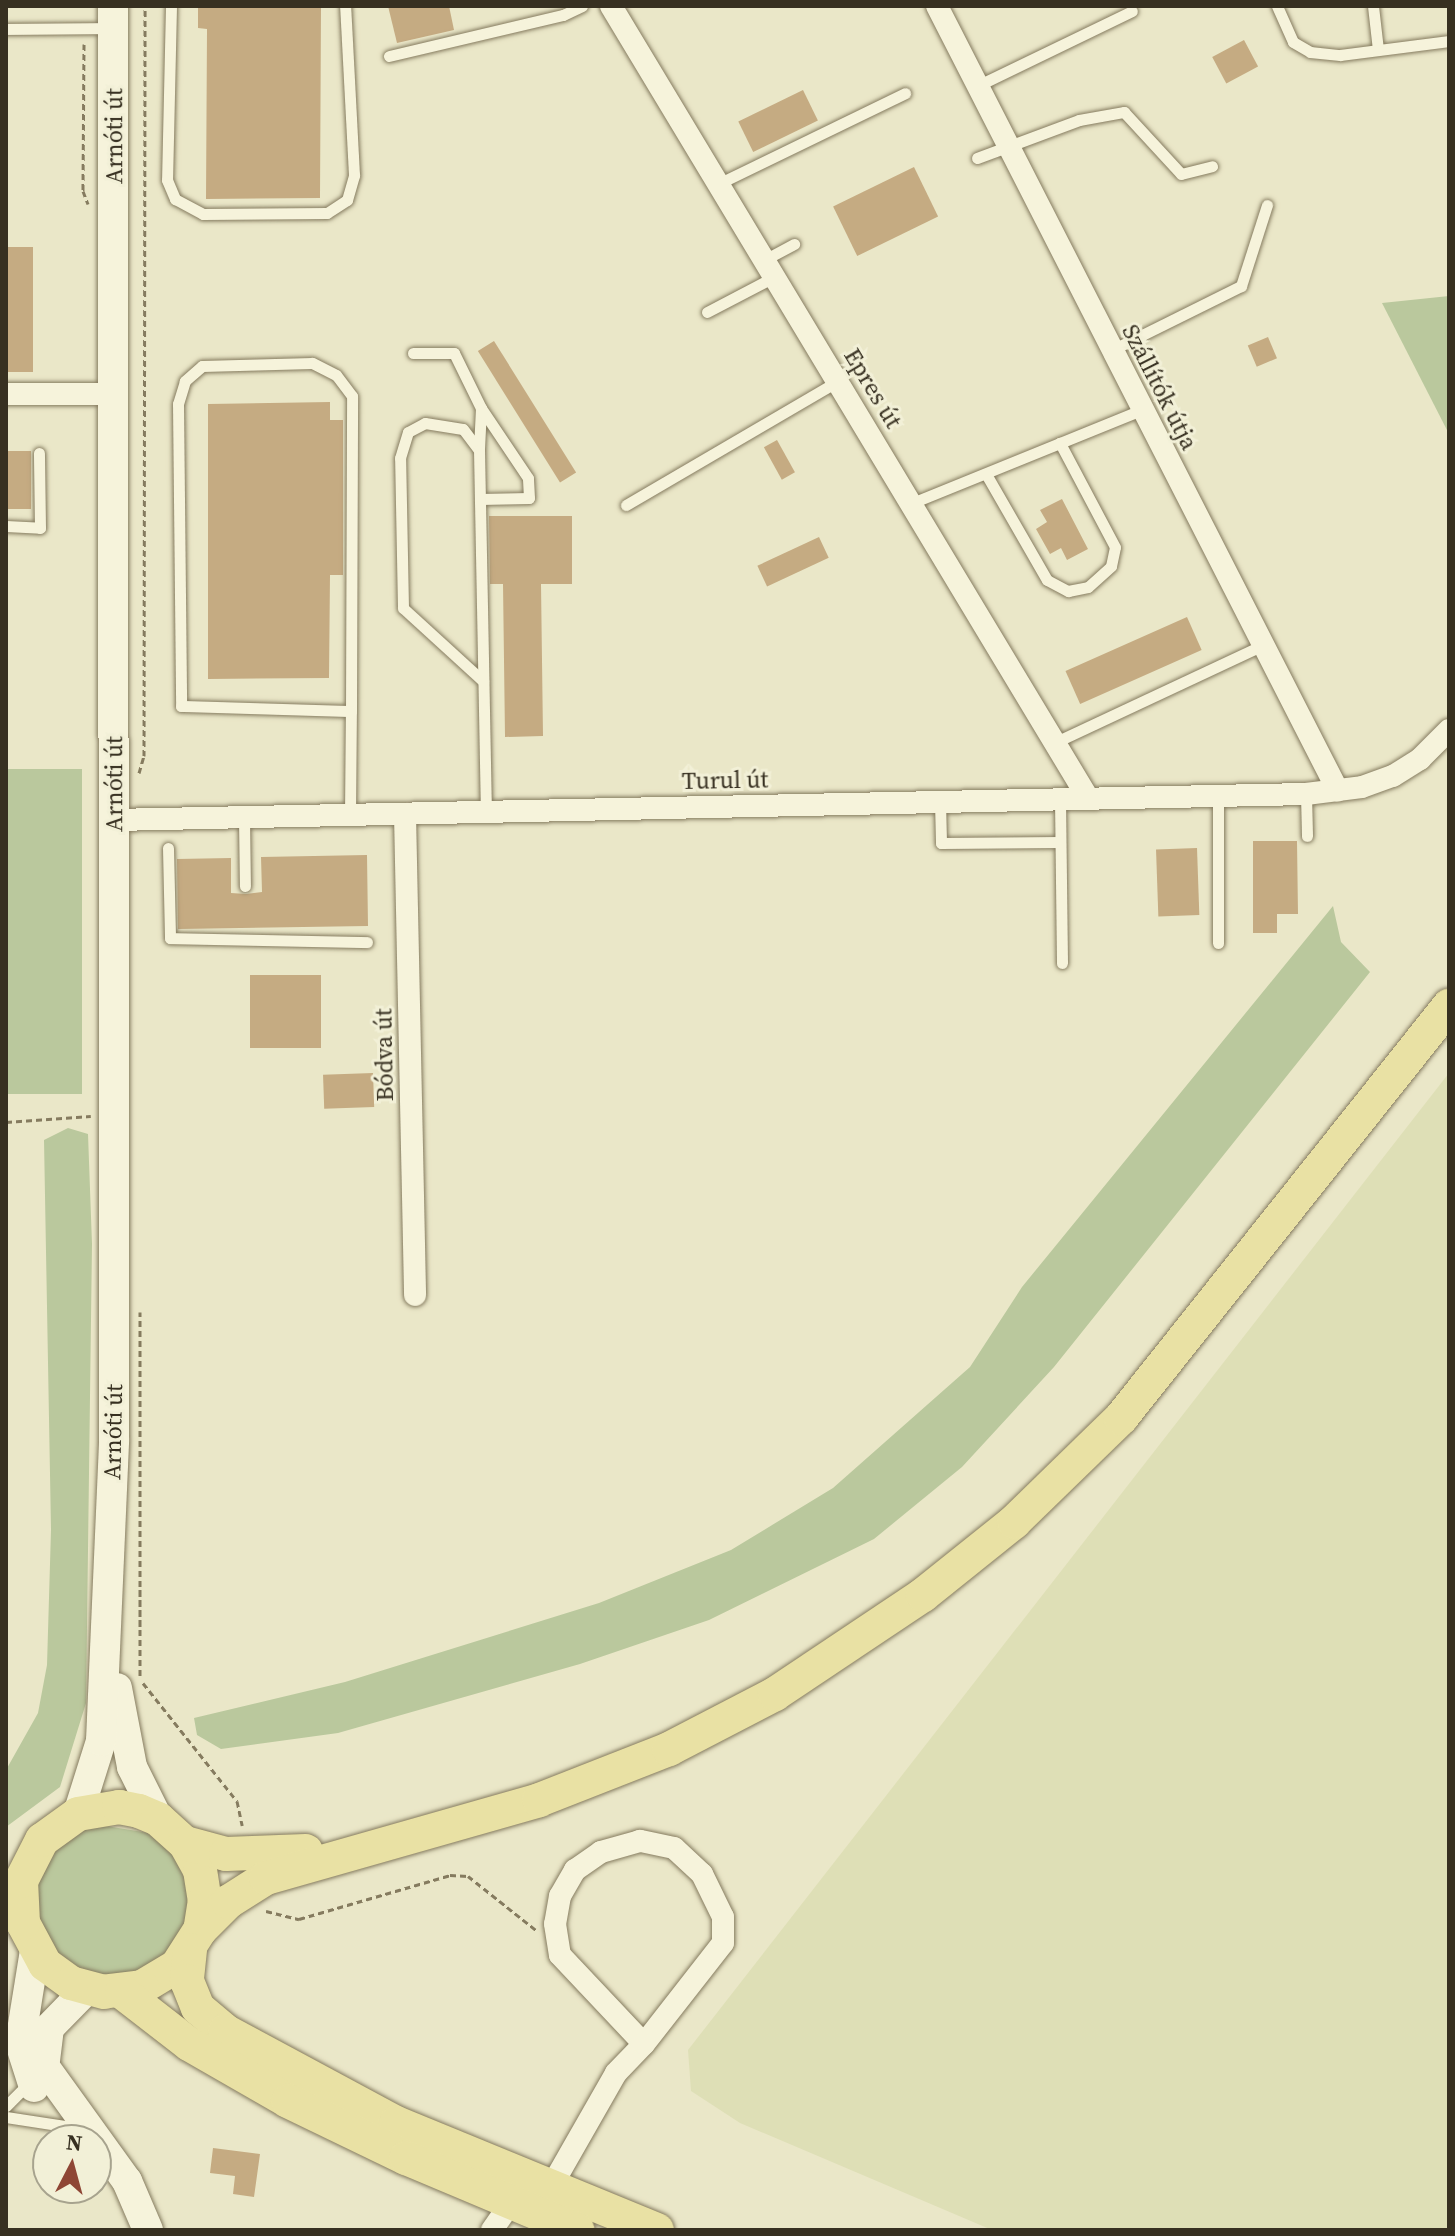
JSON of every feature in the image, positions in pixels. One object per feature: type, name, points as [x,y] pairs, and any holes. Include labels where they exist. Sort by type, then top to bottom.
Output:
[{"type":"main road","name":"Arnóti út","points":[[103,21],[114,229],[115,394],[111,1561]]},
{"type":"main road","points":[[111,1561],[117,1698],[132,1767],[158,1819],[185,1843],[247,1870],[376,1845],[539,1800],[719,1725],[849,1648],[970,1560],[1075,1465],[1157,1377],[1449,1006]]},
{"type":"main road","points":[[78,2124],[53,2108],[30,2083],[20,2043],[20,1896],[26,1866],[66,1821],[101,1741],[111,1561]]},
{"type":"main road","points":[[6,1857],[66,1821],[119,1807],[158,1819]]},
{"type":"main road","points":[[185,1843],[204,1884],[187,1981],[198,2008],[225,2031],[396,2123],[657,2230]]},
{"type":"main road","points":[[21,1929],[57,1974],[87,1989],[122,1992],[161,1979],[195,1940],[247,1870]]},
{"type":"main road","points":[[84,2124],[50,2077],[42,2052],[49,2028],[87,1989]]},
{"type":"main road","points":[[122,1992],[145,2015],[254,2082],[406,2158],[577,2230]]},
{"type":"main road","points":[[112,2161],[127,2181],[148,2230]]},
{"type":"street","name":"Epres út","points":[[611,6],[1088,798]]},
{"type":"street","name":"Szállítók útja","points":[[937,6],[1338,791]]},
{"type":"street","points":[[6,394],[115,394]]},
{"type":"street","name":"Turul út","points":[[114,820],[1306,794],[1338,791],[1393,776],[1420,759],[1449,730]]},
{"type":"street","name":"Bódva út","points":[[405,814],[415,1295]]},
{"type":"street","points":[[551,2187],[616,2073],[644,2044],[723,1943],[723,1917],[702,1874],[674,1848],[657,1843],[625,1843],[601,1852],[575,1870],[560,1896],[557,1947],[573,1971],[644,2044]]},
{"type":"street","points":[[492,2230],[512,2201]]},
{"type":"lane","points":[[171,6],[167,180],[175,199],[203,214],[327,213],[347,200],[354,175],[345,6]]},
{"type":"lane","points":[[389,56],[563,15],[582,6]]},
{"type":"lane","points":[[1277,6],[1293,42],[1310,52],[1378,50],[1449,41]]},
{"type":"lane","points":[[1373,6],[1378,50]]},
{"type":"lane","points":[[977,86],[1132,11]]},
{"type":"lane","points":[[6,29],[103,21]]},
{"type":"lane","points":[[718,184],[905,93]]},
{"type":"lane","points":[[977,158],[1007,144],[1079,120],[1124,112],[1181,174],[1212,166]]},
{"type":"lane","points":[[1112,350],[1241,286],[1267,205]]},
{"type":"lane","points":[[707,312],[771,268],[794,244]]},
{"type":"lane","points":[[413,353],[454,353],[481,408],[528,478],[529,498],[480,499]]},
{"type":"lane","points":[[350,816],[351,711],[352,396],[336,375],[312,363],[202,366],[185,381],[178,404],[181,706],[351,711]]},
{"type":"lane","points":[[626,505],[839,380]]},
{"type":"lane","points":[[481,408],[479,450],[486,812]]},
{"type":"lane","points":[[912,503],[1143,409]]},
{"type":"lane","points":[[479,450],[463,429],[415,426],[402,445],[401,503],[403,608],[483,681]]},
{"type":"lane","points":[[986,474],[1047,580],[1068,591],[1088,587],[1111,566],[1115,547],[1060,443]]},
{"type":"lane","points":[[6,526],[40,528],[39,453]]},
{"type":"lane","points":[[1056,742],[1263,645]]},
{"type":"lane","points":[[1306,794],[1307,836]]},
{"type":"lane","points":[[1218,795],[1218,943]]},
{"type":"lane","points":[[1060,798],[1062,963]]},
{"type":"lane","points":[[940,801],[941,843],[1060,842]]},
{"type":"lane","points":[[244,818],[245,886]]},
{"type":"lane","points":[[168,848],[170,938],[367,942]]},
{"type":"lane","points":[[6,2106],[30,2083]]},
{"type":"lane","points":[[6,2117],[50,2124]]},
{"type":"path","points":[[136,779],[144,756],[145,6]]},
{"type":"path","points":[[103,21],[83,191],[94,213],[114,229]]},
{"type":"path","points":[[6,1122],[40,1116],[114,1117]]},
{"type":"path","points":[[140,1300],[140,1676],[237,1801],[247,1870],[260,1907],[272,1915],[299,1919],[450,1875],[468,1876],[557,1947]]},
{"type":"green space","points":[[1449,296],[1449,434],[1382,303]]},
{"type":"green space","points":[[6,769],[82,769],[82,1094],[6,1094]]},
{"type":"green space","points":[[1333,906],[1341,942],[1370,972],[1054,1367],[962,1467],[874,1539],[709,1620],[580,1664],[338,1733],[221,1749],[197,1735],[194,1718],[345,1682],[599,1603],[731,1550],[833,1488],[970,1367],[1022,1287]]},
{"type":"green space","points":[[1449,1073],[1449,2230],[992,2230],[740,2123],[691,2091],[688,2050]]},
{"type":"green space","points":[[68,1128],[88,1134],[92,1244],[86,1703],[60,1787],[6,1827],[6,1770],[38,1713],[47,1665],[51,1530],[44,1140]]},
{"type":"green space","points":[[100,1825],[149,1833],[169,1848],[191,1891],[184,1940],[125,1982],[77,1975],[42,1940],[34,1892],[56,1848],[76,1833]]},
{"type":"building","points":[[198,6],[321,6],[320,198],[206,199],[207,29],[198,28]]},
{"type":"building","points":[[388,6],[449,6],[454,30],[397,43]]},
{"type":"building","points":[[1244,40],[1258,66],[1226,83],[1212,57]]},
{"type":"building","points":[[803,90],[818,121],[753,152],[738,122]]},
{"type":"building","points":[[914,167],[938,216],[857,256],[833,206]]},
{"type":"building","points":[[6,247],[33,247],[33,372],[6,372]]},
{"type":"building","points":[[1268,337],[1277,358],[1257,367],[1248,346]]},
{"type":"building","points":[[494,341],[576,472],[560,483],[478,351]]},
{"type":"building","points":[[330,402],[330,420],[343,420],[343,575],[330,575],[329,678],[208,679],[208,404]]},
{"type":"building","points":[[777,440],[795,472],[782,480],[764,447]]},
{"type":"building","points":[[6,451],[31,451],[31,509],[6,509]]},
{"type":"building","points":[[1062,499],[1088,549],[1067,560],[1061,548],[1050,554],[1036,529],[1047,522],[1040,510]]},
{"type":"building","points":[[489,516],[572,516],[572,584],[541,584],[543,736],[505,737],[503,584],[490,584]]},
{"type":"building","points":[[819,537],[829,558],[767,587],[757,566]]},
{"type":"building","points":[[1187,617],[1202,650],[1080,704],[1065,671]]},
{"type":"building","points":[[1253,841],[1297,841],[1298,914],[1277,914],[1277,933],[1253,933]]},
{"type":"building","points":[[1197,848],[1199,915],[1158,916],[1156,849]]},
{"type":"building","points":[[367,855],[368,926],[178,929],[177,859],[231,858],[231,893],[246,894],[262,892],[261,857]]},
{"type":"building","points":[[250,975],[321,975],[321,1048],[250,1048]]},
{"type":"building","points":[[373,1073],[374,1107],[324,1109],[323,1075]]},
{"type":"building","points":[[213,2148],[260,2154],[254,2197],[233,2194],[235,2176],[210,2173]]}]
